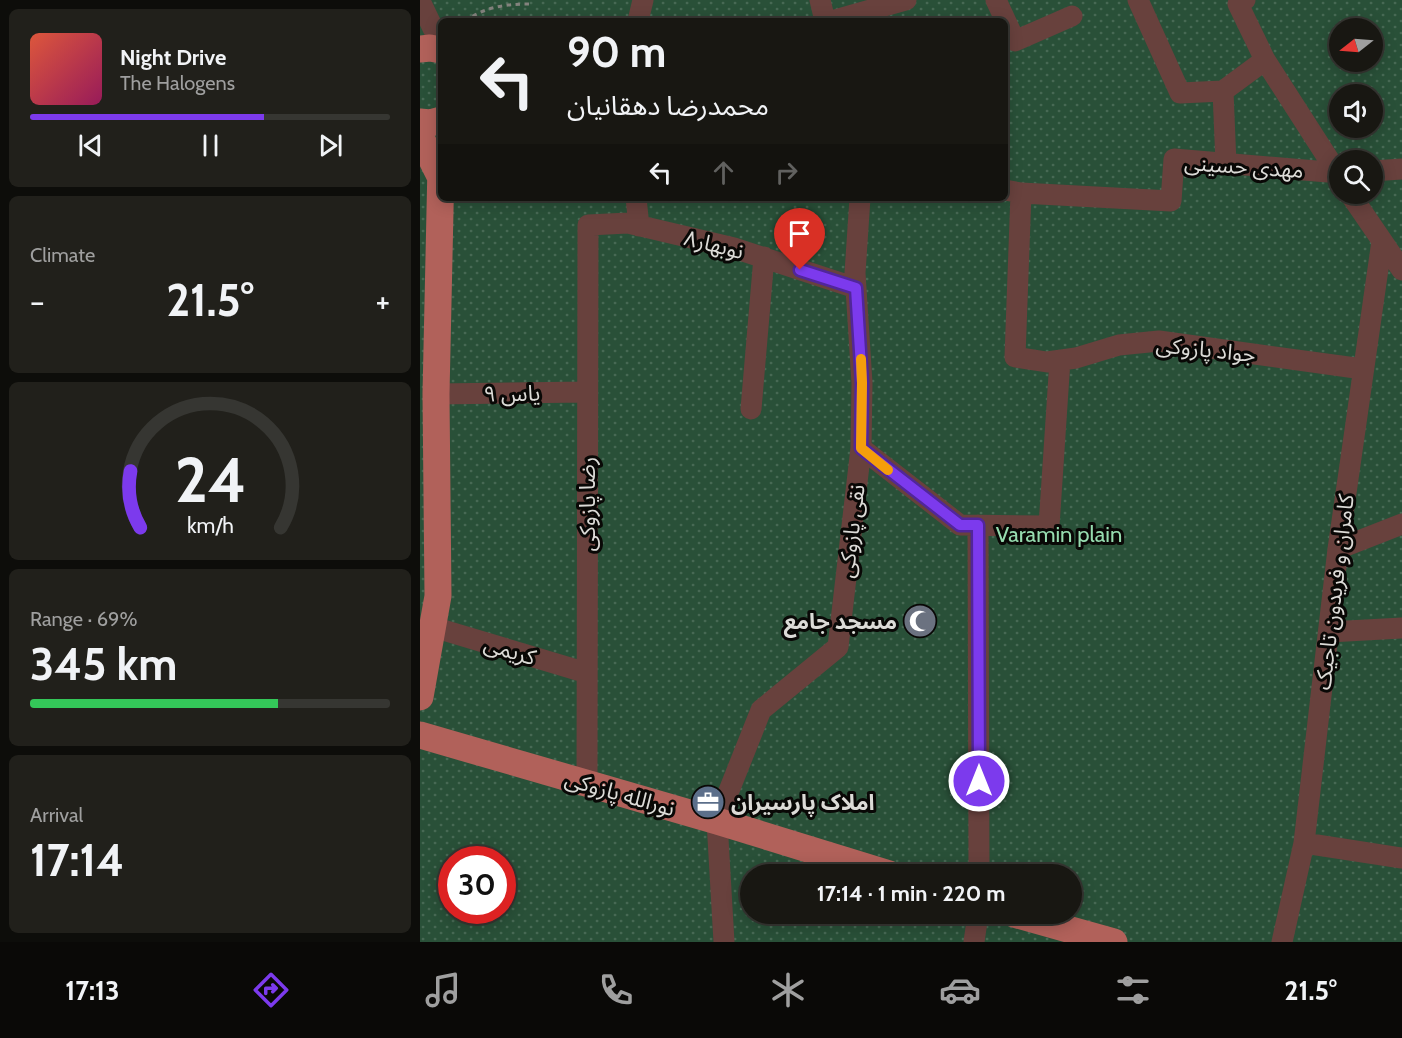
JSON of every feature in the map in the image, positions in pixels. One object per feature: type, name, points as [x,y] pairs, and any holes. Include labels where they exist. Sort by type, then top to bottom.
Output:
[{"type":"main road","points":[[420,49],[438,49]]},
{"type":"main road","points":[[420,122],[438,121]]},
{"type":"main road","points":[[420,136],[438,168]]},
{"type":"main road","points":[[420,697],[438,596],[436,394],[439,201]]},
{"type":"main road","name":"نورالله پازوکی","points":[[420,735],[857,864]]},
{"type":"main road","points":[[1050,924],[1114,942]]},
{"type":"street","points":[[639,18],[643,0]]},
{"type":"street","points":[[820,0],[824,18]]},
{"type":"street","points":[[842,18],[906,0]]},
{"type":"street","points":[[996,0],[1004,18]]},
{"type":"street","points":[[1138,0],[1180,93],[1223,91],[1265,60]]},
{"type":"street","points":[[1245,0],[1238,4],[1265,60],[1329,160]]},
{"type":"street","points":[[420,1],[438,39]]},
{"type":"street","points":[[1008,26],[1015,41],[1072,16]]},
{"type":"street","points":[[1223,91],[1226,164]]},
{"type":"street","name":"مهدی حسینی","points":[[1013,192],[1171,201],[1174,159],[1329,173]]},
{"type":"street","points":[[1383,170],[1402,169]]},
{"type":"street","name":"جواد پازوکی","points":[[1013,192],[1015,357],[1047,362],[1076,358],[1119,345],[1159,341],[1363,369]]},
{"type":"street","points":[[636,201],[639,226]]},
{"type":"street","points":[[860,201],[855,273],[862,383],[861,448],[960,525],[1049,526],[1060,360]]},
{"type":"street","points":[[1357,204],[1402,270]]},
{"type":"street","name":"نوبهار۸","points":[[588,225],[628,223],[734,248],[856,288]]},
{"type":"street","name":"رضا پازوکی","points":[[587,784],[588,225]]},
{"type":"street","name":"کامران و فریدون تاجیک","points":[[1282,942],[1304,843],[1338,549],[1382,241]]},
{"type":"street","points":[[751,409],[764,257]]},
{"type":"street","name":"یاس ۹","points":[[436,394],[587,392]]},
{"type":"street","name":"نقی پازوکی","points":[[717,821],[761,710],[838,646],[861,448]]},
{"type":"street","points":[[1338,549],[1402,524]]},
{"type":"street","points":[[978,525],[979,864]]},
{"type":"street","name":"کریمی","points":[[433,627],[587,673]]},
{"type":"street","points":[[1329,632],[1402,628]]},
{"type":"street","points":[[717,821],[724,942]]},
{"type":"street","points":[[1304,843],[1402,858]]},
{"type":"street","points":[[974,942],[977,924]]},
{"type":"path","points":[[470,18],[490,8],[507,4],[529,4]]},
{"type":"green space","name":"Varamin plain","points":[[420,0],[1402,0],[1402,942],[420,942]]},
{"type":"slow traffic","points":[[861,359],[861,448],[888,470]]},
{"type":"place","name":"مسجد جامع","points":[[920,621]]},
{"type":"place","name":"املاک پارسیران","points":[[708,802]]},
{"type":"route","points":[[800,270],[856,288],[862,383],[861,448],[960,525],[978,525],[979,781]]}]
